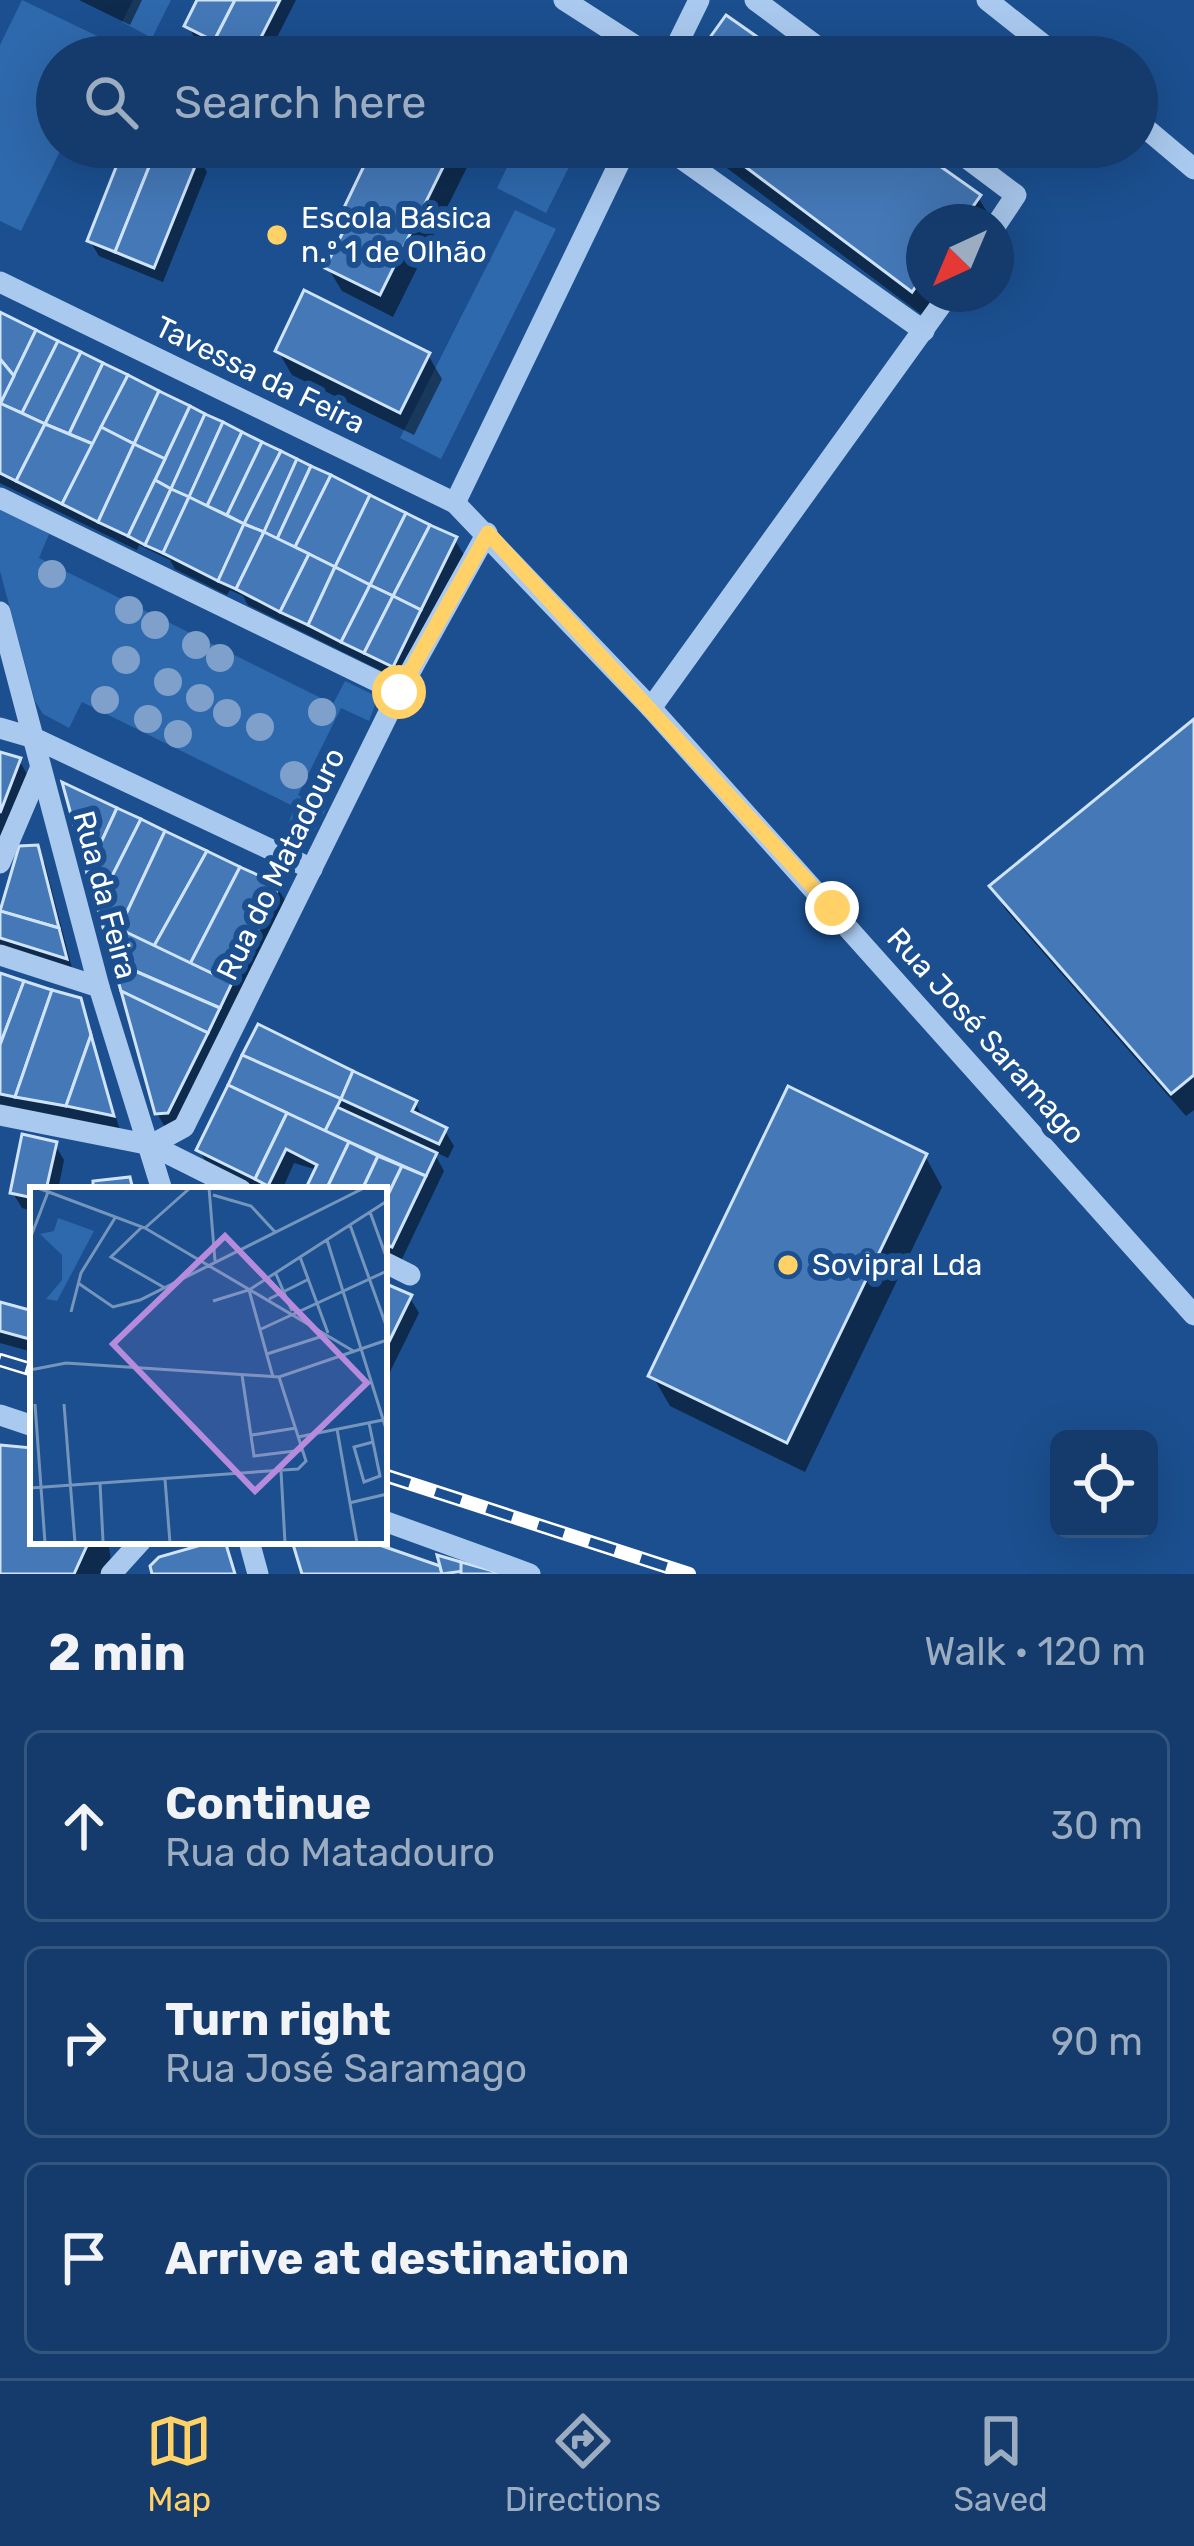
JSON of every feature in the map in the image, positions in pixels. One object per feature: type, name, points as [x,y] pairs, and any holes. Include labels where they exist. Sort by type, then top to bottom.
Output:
[{"type":"street","points":[[564,0],[620,36]]},
{"type":"street","points":[[680,36],[698,0]]},
{"type":"street","points":[[754,0],[803,36]]},
{"type":"street","points":[[987,0],[1032,36]]},
{"type":"street","points":[[1158,139],[1194,169]]},
{"type":"street","points":[[455,503],[617,168]]},
{"type":"street","points":[[695,168],[924,331]]},
{"type":"street","points":[[980,168],[1016,195],[1010,204]]},
{"type":"street","name":"Tavessa da Feira","points":[[0,282],[455,503],[488,533]]},
{"type":"street","points":[[651,709],[937,312]]},
{"type":"street","points":[[0,498],[399,692]]},
{"type":"street","name":"Rua José Saramago","points":[[488,533],[1194,1315]]},
{"type":"street","name":"Rua do Matadouro","points":[[151,1145],[184,1127],[399,692],[488,533]]},
{"type":"street","name":"Rua da Feira","points":[[0,612],[99,987],[161,1187]]},
{"type":"street","points":[[0,728],[34,738],[312,869]]},
{"type":"street","points":[[0,863],[40,769]]},
{"type":"street","points":[[0,956],[99,987]]},
{"type":"street","points":[[0,1115],[151,1145],[235,1187]]},
{"type":"street","points":[[387,1264],[410,1275]]},
{"type":"street","points":[[0,1415],[30,1425]]},
{"type":"street","points":[[387,1523],[530,1574]]},
{"type":"street","points":[[111,1574],[138,1544]]},
{"type":"street","points":[[250,1544],[258,1574]]},
{"type":"shaded area","points":[[22,0],[97,36],[36,36],[36,168],[52,168],[21,231],[0,221],[0,45]]},
{"type":"shaded area","points":[[133,0],[171,0],[153,36],[122,22]]},
{"type":"shaded area","points":[[507,168],[568,168],[546,213],[497,188]]},
{"type":"shaded area","points":[[515,210],[556,229],[441,459],[400,438]]},
{"type":"shaded area","points":[[0,506],[49,534],[39,558],[333,704],[345,681],[378,697],[369,721],[341,708],[298,795],[326,809],[310,839],[284,834],[295,807],[82,702],[69,728],[43,714],[35,701],[0,571]]},
{"type":"building","points":[[197,0],[235,0],[217,36],[204,36],[184,26]]},
{"type":"building","points":[[235,0],[280,0],[262,36],[217,36]]},
{"type":"building","points":[[726,15],[756,36],[711,36]]},
{"type":"building","points":[[116,168],[149,168],[115,252],[87,241]]},
{"type":"building","points":[[149,168],[194,168],[154,268],[115,252]]},
{"type":"building","points":[[363,168],[443,168],[380,295],[325,268],[348,222],[339,218]]},
{"type":"building","points":[[747,168],[943,168],[981,195],[975,204],[906,204],[906,287]]},
{"type":"building","points":[[304,290],[430,353],[400,413],[275,351]]},
{"type":"building","points":[[0,312],[36,330],[14,376],[0,359]]},
{"type":"building","points":[[36,330],[58,341],[22,413],[0,404]]},
{"type":"building","points":[[58,341],[81,352],[45,424],[22,413]]},
{"type":"building","points":[[81,352],[103,363],[69,434],[45,424]]},
{"type":"building","points":[[0,359],[14,376],[0,404]]},
{"type":"building","points":[[103,363],[128,375],[93,444],[69,434]]},
{"type":"building","points":[[128,375],[159,391],[134,444],[101,427]]},
{"type":"building","points":[[159,391],[190,406],[165,459],[134,444]]},
{"type":"building","points":[[0,403],[45,424],[16,481],[0,473]]},
{"type":"building","points":[[190,406],[205,414],[171,489],[155,480]]},
{"type":"building","points":[[205,414],[223,422],[189,497],[171,489]]},
{"type":"building","points":[[223,422],[242,432],[207,506],[189,497]]},
{"type":"building","points":[[45,424],[93,444],[62,504],[16,481]]},
{"type":"building","points":[[101,427],[134,444],[98,522],[62,504]]},
{"type":"building","points":[[242,432],[262,442],[227,515],[207,506]]},
{"type":"building","points":[[262,442],[281,451],[244,524],[227,515]]},
{"type":"building","points":[[134,444],[165,459],[128,536],[98,522]]},
{"type":"building","points":[[281,451],[297,459],[264,532],[244,524]]},
{"type":"building","points":[[297,459],[311,466],[277,539],[264,532]]},
{"type":"building","points":[[311,466],[331,475],[295,547],[277,539]]},
{"type":"building","points":[[331,475],[370,495],[335,567],[295,547]]},
{"type":"building","points":[[155,480],[171,489],[145,545],[128,536]]},
{"type":"building","points":[[171,489],[189,497],[163,553],[145,545]]},
{"type":"building","points":[[370,495],[406,513],[370,585],[335,567]]},
{"type":"building","points":[[189,497],[244,524],[218,581],[163,553]]},
{"type":"building","points":[[406,513],[430,525],[393,596],[370,585]]},
{"type":"building","points":[[244,524],[264,532],[236,589],[218,581]]},
{"type":"building","points":[[430,525],[457,537],[421,610],[393,596]]},
{"type":"building","points":[[264,532],[309,554],[280,612],[236,589]]},
{"type":"building","points":[[309,554],[335,567],[308,625],[280,612]]},
{"type":"building","points":[[335,567],[370,585],[341,642],[308,625]]},
{"type":"building","points":[[370,585],[393,596],[364,653],[341,642]]},
{"type":"building","points":[[393,596],[421,610],[393,667],[364,653]]},
{"type":"building","points":[[1194,719],[1194,1075],[1171,1094],[989,886]]},
{"type":"building","points":[[0,752],[21,758],[0,813]]},
{"type":"building","points":[[62,782],[117,808],[87,873]]},
{"type":"building","points":[[117,808],[141,819],[97,906],[87,873]]},
{"type":"building","points":[[141,819],[165,831],[119,929],[101,920],[97,906]]},
{"type":"building","points":[[165,831],[207,851],[154,946],[119,929]]},
{"type":"building","points":[[38,845],[59,928],[0,911],[19,846]]},
{"type":"building","points":[[207,851],[240,867],[190,964],[154,946]]},
{"type":"building","points":[[240,867],[280,885],[232,983],[190,964]]},
{"type":"building","points":[[0,911],[59,928],[67,959],[0,938]]},
{"type":"building","points":[[101,920],[232,983],[220,1008],[112,961]]},
{"type":"building","points":[[112,961],[220,1008],[208,1033],[121,991]]},
{"type":"building","points":[[0,973],[24,981],[0,1045]]},
{"type":"building","points":[[24,981],[52,990],[15,1097],[0,1094],[0,1045]]},
{"type":"building","points":[[52,990],[81,998],[91,1035],[66,1106],[15,1097]]},
{"type":"building","points":[[121,991],[208,1033],[168,1113],[155,1114]]},
{"type":"building","points":[[258,1024],[353,1071],[341,1099],[242,1055]]},
{"type":"building","points":[[91,1035],[114,1116],[66,1106]]},
{"type":"building","points":[[242,1055],[341,1099],[325,1131],[228,1085]]},
{"type":"building","points":[[353,1071],[417,1101],[412,1111],[447,1128],[439,1144],[341,1099]]},
{"type":"building","points":[[228,1085],[287,1113],[255,1179],[196,1150]]},
{"type":"building","name":"Sovipral Lda","points":[[788,1086],[927,1154],[787,1443],[648,1376]]},
{"type":"building","points":[[337,1107],[437,1153],[426,1176],[325,1131]]},
{"type":"building","points":[[287,1113],[349,1142],[327,1187],[306,1187],[317,1165],[286,1149],[268,1186],[255,1179]]},
{"type":"building","points":[[22,1134],[57,1142],[47,1187],[30,1187],[30,1197],[10,1193]]},
{"type":"building","points":[[349,1142],[378,1156],[363,1187],[327,1187]]},
{"type":"building","points":[[378,1156],[402,1166],[387,1197],[387,1187],[363,1187]]},
{"type":"building","points":[[402,1166],[426,1176],[392,1247],[387,1245],[387,1197]]},
{"type":"building","points":[[130,1177],[132,1187],[93,1187],[93,1181]]},
{"type":"building","points":[[387,1284],[412,1295],[387,1346]]},
{"type":"building","points":[[0,1302],[30,1310],[30,1339],[0,1331]]},
{"type":"building","points":[[0,1445],[30,1448],[30,1544],[88,1544],[74,1574],[0,1574]]},
{"type":"building","points":[[204,1544],[226,1544],[235,1574],[152,1574],[150,1566],[159,1557]]},
{"type":"building","points":[[293,1544],[377,1544],[440,1566],[442,1574],[302,1574]]},
{"type":"building","points":[[437,1555],[461,1562],[464,1571],[442,1574]]},
{"type":"building","points":[[461,1562],[504,1574],[461,1574]]},
{"type":"railway","points":[[0,1360],[30,1369]]},
{"type":"railway","points":[[387,1476],[689,1574]]},
{"type":"place","name":"Escola Básica n.º 1 de Olhão","points":[[277,235]]},
{"type":"place","name":"Sovipral Lda","points":[[788,1265]]},
{"type":"route","points":[[399,692],[488,533],[832,908]]}]
